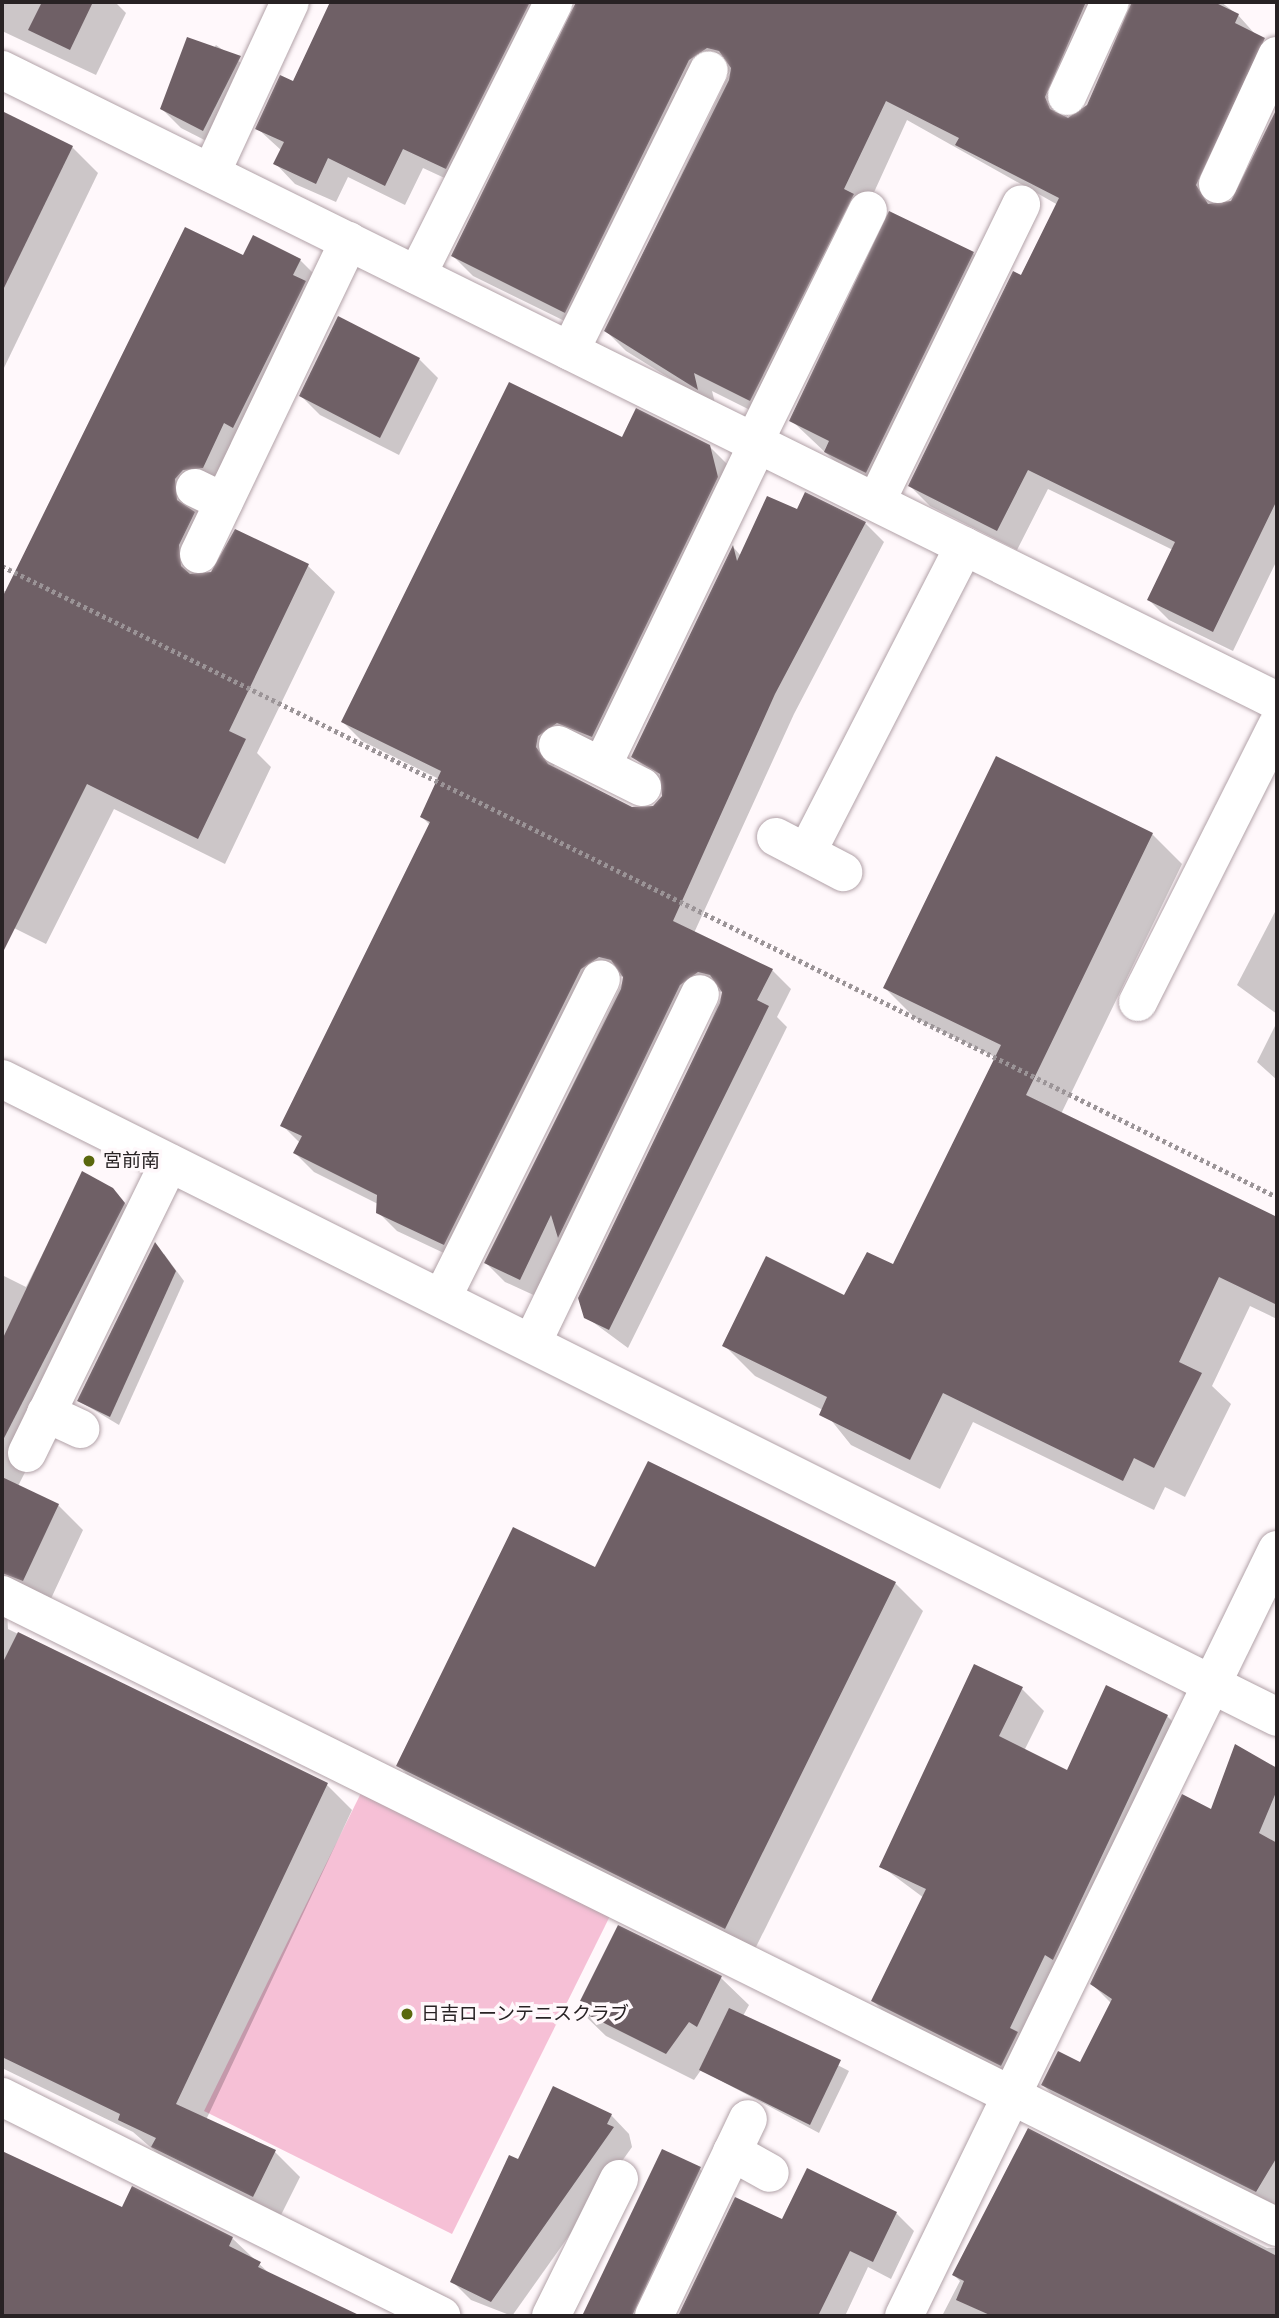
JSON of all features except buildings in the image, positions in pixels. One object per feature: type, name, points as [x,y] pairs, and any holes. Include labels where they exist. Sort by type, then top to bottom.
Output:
[{"type":"street","points":[[211,173],[290,2]]},
{"type":"street","points":[[417,275],[554,2]]},
{"type":"street","points":[[1067,96],[1110,2]]},
{"type":"street","points":[[1218,184],[1277,56]]},
{"type":"street","points":[[2,70],[1277,701]]},
{"type":"street","points":[[570,351],[709,70]]},
{"type":"street","points":[[876,502],[1021,205]]},
{"type":"street","points":[[602,766],[867,210]]},
{"type":"street","points":[[199,554],[209,495],[349,241]]},
{"type":"street","points":[[844,872],[792,845],[964,546]]},
{"type":"street","points":[[1139,1002],[1277,726]]},
{"type":"street","points":[[558,745],[642,788]]},
{"type":"street","points":[[442,1298],[601,979]]},
{"type":"street","points":[[532,1343],[700,994]]},
{"type":"street","points":[[2,1079],[1277,1717]]},
{"type":"street","points":[[27,1453],[169,1163]]},
{"type":"street","points":[[46,1413],[81,1429]]},
{"type":"street","points":[[904,2316],[1015,2098],[1277,1550]]},
{"type":"street","points":[[2,1595],[1277,2227]]},
{"type":"street","points":[[2,2097],[379,2302],[442,2316]]},
{"type":"street","points":[[654,2316],[740,2135],[770,2173]]},
{"type":"street","points":[[551,2316],[619,2179]]},
{"type":"path","points":[[2,566],[1277,1197]]},
{"type":"shaded area","name":"日吉ローンテニスクラブ","points":[[361,1793],[610,1916],[452,2234],[204,2111]]},
{"type":"place","name":"宮前南","points":[[89,1161]]},
{"type":"place","name":"日吉ローンテニスクラブ","points":[[407,2014]]}]
